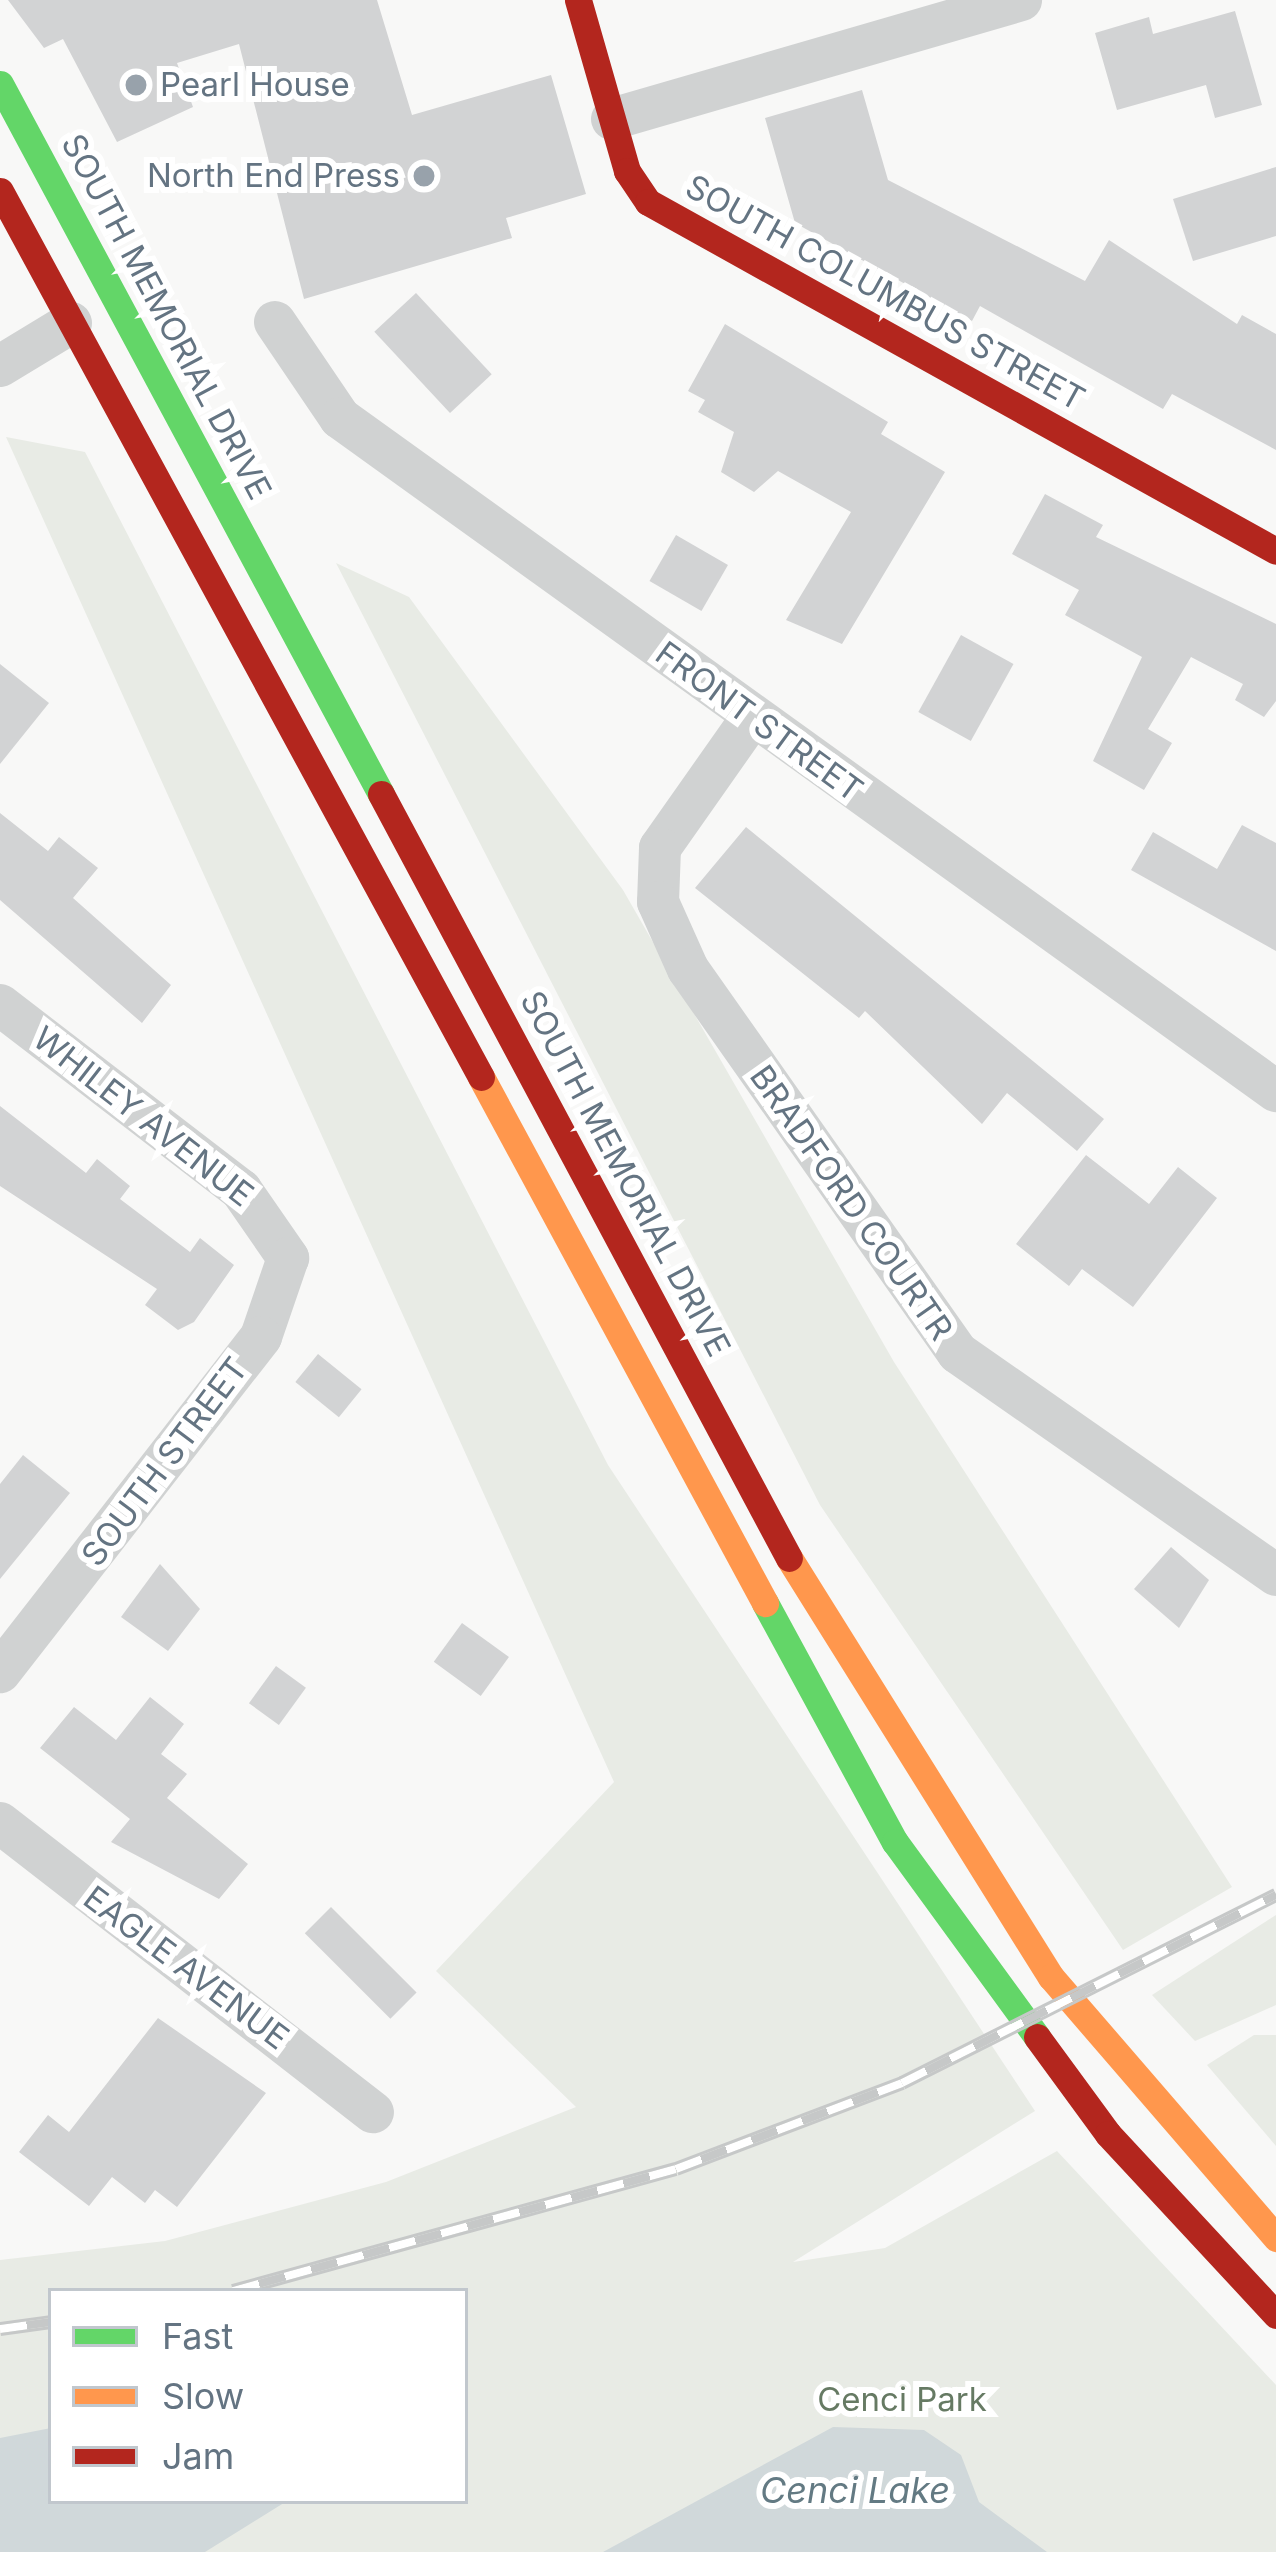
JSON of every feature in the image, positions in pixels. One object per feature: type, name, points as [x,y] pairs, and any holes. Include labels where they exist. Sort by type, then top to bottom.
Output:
[{"type":"main road","name":"SOUTH COLUMBUS STREET","points":[[578,0],[627,171],[669,218],[1276,551]]},
{"type":"main road","name":"SOUTH MEMORIAL DRIVE","points":[[0,84],[832,1637],[945,1819],[1051,1976],[1271,2233]]},
{"type":"main road","points":[[0,191],[895,1842],[1009,2009],[1215,2256],[1276,2315]]},
{"type":"street","points":[[612,119],[1021,0]]},
{"type":"street","name":"FRONT STREET","points":[[274,322],[340,418],[1276,1090]]},
{"type":"street","points":[[0,366],[71,323]]},
{"type":"street","name":"BRADFORD COURTR","points":[[752,717],[660,848],[658,902],[688,969],[958,1353],[1276,1575]]},
{"type":"street","name":"WHILEY AVENUE","points":[[0,1005],[241,1190],[281,1234]]},
{"type":"street","name":"SOUTH STREET","points":[[0,1672],[261,1336],[287,1279],[281,1234]]},
{"type":"street","name":"EAGLE AVENUE","points":[[0,1823],[373,2112]]},
{"type":"green space","name":"Cenci Park","points":[[6,437],[85,452],[608,1465],[1035,2111],[793,2262],[885,2248],[1057,2151],[1276,2385],[1276,2552],[0,2552],[0,2260],[165,2241],[386,2182],[576,2107],[436,1971],[614,1782]]},
{"type":"green space","points":[[336,563],[409,597],[623,890],[894,1362],[1232,1887],[1123,1950],[820,1505]]},
{"type":"green space","points":[[1276,1915],[1276,2005],[1195,2041],[1152,1995]]},
{"type":"green space","points":[[1254,2035],[1276,2035],[1276,2146],[1207,2065]]},
{"type":"water","name":"Cenci Lake","points":[[833,2427],[924,2430],[961,2455],[979,2502],[1047,2552],[603,2552]]},
{"type":"water","points":[[48,2429],[48,2504],[282,2504],[205,2552],[0,2552],[0,2438]]},
{"type":"building","points":[[8,0],[377,0],[412,115],[551,75],[586,194],[506,218],[512,238],[304,299],[239,44],[177,63],[193,107],[117,142],[63,39],[44,48]]},
{"type":"building","points":[[1235,11],[1262,105],[1215,118],[1206,85],[1117,110],[1095,33],[1149,17],[1153,34]]},
{"type":"building","points":[[862,90],[888,180],[1085,281],[1109,240],[1237,324],[1242,315],[1276,334],[1276,450],[1172,394],[1163,409],[980,306],[972,321],[795,223],[765,118]]},
{"type":"building","points":[[1276,167],[1276,236],[1193,261],[1173,199]]},
{"type":"building","points":[[416,293],[492,374],[450,413],[374,332]]},
{"type":"building","points":[[725,324],[888,422],[881,434],[945,472],[842,644],[786,620],[851,512],[778,471],[754,492],[721,472],[734,432],[698,412],[705,400],[688,391]]},
{"type":"building","points":[[1045,494],[1103,525],[1096,537],[1276,624],[1276,701],[1264,717],[1235,700],[1243,684],[1191,657],[1148,729],[1172,743],[1144,790],[1093,761],[1142,657],[1065,615],[1079,590],[1012,554]]},
{"type":"building","points":[[676,535],[728,565],[701,611],[650,581]]},
{"type":"building","points":[[961,635],[1013,664],[971,741],[918,712]]},
{"type":"building","points":[[0,664],[49,703],[0,764]]},
{"type":"building","points":[[0,813],[48,851],[59,837],[98,868],[73,898],[171,985],[142,1023],[0,900]]},
{"type":"building","points":[[1242,825],[1276,843],[1276,951],[1131,870],[1153,832],[1217,869]]},
{"type":"building","points":[[746,827],[1104,1119],[1077,1151],[1007,1093],[982,1124],[865,1011],[859,1018],[695,888]]},
{"type":"building","points":[[0,1106],[86,1173],[97,1159],[130,1186],[120,1199],[190,1252],[200,1238],[234,1265],[194,1322],[178,1330],[145,1305],[157,1289],[0,1186]]},
{"type":"building","points":[[1086,1155],[1149,1204],[1178,1167],[1217,1198],[1133,1307],[1082,1269],[1069,1286],[1016,1244]]},
{"type":"building","points":[[318,1354],[362,1389],[339,1417],[295,1382]]},
{"type":"building","points":[[23,1455],[70,1493],[0,1579],[0,1484]]},
{"type":"building","points":[[1171,1547],[1209,1580],[1179,1628],[1134,1589]]},
{"type":"building","points":[[160,1564],[200,1609],[168,1651],[121,1617]]},
{"type":"building","points":[[462,1623],[509,1657],[481,1696],[434,1662]]},
{"type":"building","points":[[276,1666],[306,1688],[279,1725],[249,1703]]},
{"type":"building","points":[[150,1697],[184,1724],[161,1754],[187,1774],[167,1798],[248,1864],[219,1899],[111,1842],[130,1819],[40,1748],[74,1707],[116,1740]]},
{"type":"building","points":[[331,1907],[417,1993],[390,2019],[305,1933]]},
{"type":"building","points":[[158,2018],[266,2093],[177,2207],[155,2190],[145,2203],[112,2177],[89,2206],[19,2152],[48,2115],[69,2132]]},
{"type":"railway","points":[[244,2288],[676,2169],[902,2083],[1276,1895]]},
{"type":"railway","points":[[0,2329],[48,2322]]},
{"type":"traffic: fast","points":[[0,84],[381,794]]},
{"type":"traffic: fast","points":[[765,1603],[895,1842],[1037,2037]]},
{"type":"traffic: slow","points":[[481,1077],[765,1603]]},
{"type":"traffic: slow","points":[[789,1558],[1051,1977],[1276,2238]]},
{"type":"traffic: jam","points":[[578,0],[627,171],[648,202],[1276,551]]},
{"type":"traffic: jam","points":[[0,191],[481,1077]]},
{"type":"traffic: jam","points":[[381,794],[789,1558]]},
{"type":"traffic: jam","points":[[1037,2037],[1108,2134],[1276,2315]]},
{"type":"place","name":"Pearl House","points":[[136,85]]},
{"type":"place","name":"North End Press","points":[[424,176]]}]
